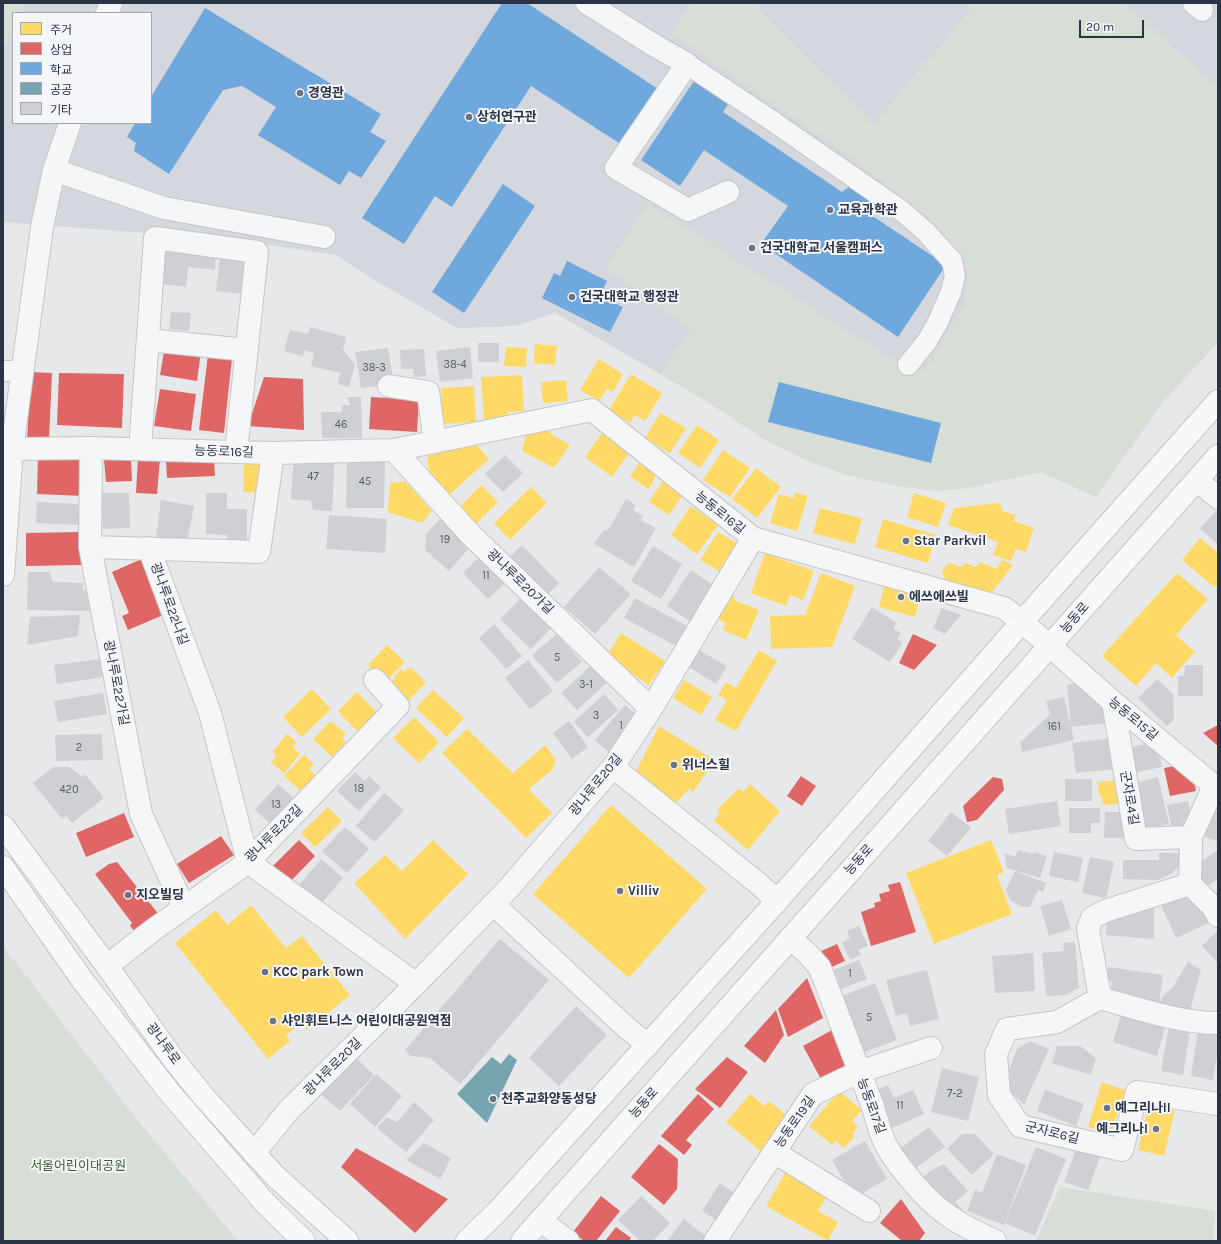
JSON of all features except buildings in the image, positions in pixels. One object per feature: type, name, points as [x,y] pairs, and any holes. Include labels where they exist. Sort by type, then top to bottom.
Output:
[{"type":"main road","points":[[467,1241],[498,1210],[777,901],[1218,401]]},
{"type":"main road","name":"능동로","points":[[522,1241],[1218,456]]},
{"type":"main road","points":[[1022,622],[1050,646]]},
{"type":"main road","name":"광나루로","points":[[3,826],[107,966],[174,1060],[204,1097],[274,1176],[347,1241]]},
{"type":"main road","name":"광나루로","points":[[3,867],[83,981],[170,1093],[266,1204],[300,1239]]},
{"type":"street","points":[[587,3],[687,64],[902,211],[926,232],[952,261],[955,276],[951,292],[934,330],[908,365]]},
{"type":"street","points":[[687,64],[616,168],[688,210],[728,192]]},
{"type":"street","points":[[3,575],[12,449],[13,371],[54,170],[70,124]]},
{"type":"street","points":[[54,170],[164,208],[324,237]]},
{"type":"street","points":[[140,449],[155,238],[257,252],[236,452]]},
{"type":"street","points":[[148,340],[246,350]]},
{"type":"street","points":[[388,386],[428,392],[435,442]]},
{"type":"street","name":"능동로16길","points":[[12,449],[91,448],[273,453],[394,450],[592,410],[753,538],[1004,608],[1022,622]]},
{"type":"street","name":"광나루로22가길","points":[[91,448],[90,547],[141,814],[184,908]]},
{"type":"street","name":"광나루로20가길","points":[[394,450],[470,534],[651,709]]},
{"type":"street","name":"광나루로22나길","points":[[248,862],[210,713],[148,548],[259,552],[273,453]]},
{"type":"street","points":[[1197,480],[1218,498]]},
{"type":"street","name":"광나루로20길","points":[[254,1153],[288,1111],[416,984],[520,875],[613,767],[651,709],[753,538]]},
{"type":"street","points":[[90,547],[148,548]]},
{"type":"street","name":"능동로15길","points":[[1050,646],[1113,702],[1216,787]]},
{"type":"street","name":"광나루로22길","points":[[107,966],[248,862],[398,706],[375,680]]},
{"type":"street","name":"군자로4길","points":[[1113,702],[1136,839],[1191,837]]},
{"type":"street","points":[[613,767],[760,885],[777,901]]},
{"type":"street","points":[[1216,787],[1191,837],[1190,884],[1213,907],[1218,916]]},
{"type":"street","points":[[248,862],[416,984]]},
{"type":"street","points":[[1190,884],[1105,911],[1092,918],[1088,930],[1100,998],[1153,1013],[1207,1023],[1218,1023]]},
{"type":"street","points":[[493,904],[628,1029],[648,1045]]},
{"type":"street","name":"능동로17길","points":[[790,938],[808,954],[820,968],[887,1146],[899,1164],[932,1203],[962,1224],[994,1241]]},
{"type":"street","name":"군자로6길","points":[[1100,998],[1057,1022],[1007,1030],[996,1054],[999,1095],[1020,1126],[1122,1150],[1137,1092],[1218,1104]]},
{"type":"street","name":"능동로19길","points":[[715,1241],[812,1094],[859,1072],[932,1048]]},
{"type":"street","name":"능동로19길","points":[[774,1152],[869,1211]]},
{"type":"street","points":[[540,1220],[568,1241]]},
{"type":"shaded area","name":"건국대학교 서울캠퍼스","points":[[3,3],[1218,3],[1218,342],[1161,404],[1096,497],[1041,472],[967,488],[936,491],[899,486],[847,475],[811,462],[762,438],[703,399],[555,313],[516,326],[457,328],[371,278],[336,255],[235,240],[3,222]]},
{"type":"green space","points":[[3,3],[27,3],[22,12],[12,12],[12,31],[3,49]]},
{"type":"green space","points":[[691,3],[754,3],[873,124],[971,10],[967,3],[1124,3],[1218,86],[1218,342],[1161,404],[1096,497],[1041,472],[967,488],[936,491],[899,486],[847,475],[811,462],[762,438],[703,399],[660,374],[691,329],[605,268],[648,203],[917,375],[934,357],[965,303],[968,272],[926,215],[847,155],[671,34]]},
{"type":"green space","name":"서울어린이대공원","points":[[3,946],[135,1117],[238,1241],[3,1241]]},
{"type":"green space","points":[[1060,1187],[1215,1211],[1213,1241],[1036,1241]]},
{"type":"place","name":"경영관","points":[[300,93]]},
{"type":"place","name":"상허연구관","points":[[469,117]]},
{"type":"place","name":"교육과학관","points":[[830,210]]},
{"type":"place","name":"건국대학교 서울캠퍼스","points":[[752,248]]},
{"type":"place","name":"건국대학교 행정관","points":[[572,297]]},
{"type":"place","name":"Star Parkvil","points":[[906,541]]},
{"type":"place","name":"에쓰에쓰빌","points":[[901,597]]},
{"type":"place","name":"위너스힐","points":[[674,765]]},
{"type":"place","name":"Villiv","points":[[620,891]]},
{"type":"place","name":"지오빌딩","points":[[128,895]]},
{"type":"place","name":"KCC park Town","points":[[265,972]]},
{"type":"place","name":"샤인휘트니스 어린이대공원역점","points":[[273,1021]]},
{"type":"place","name":"천주교화양동성당","points":[[493,1099]]},
{"type":"place","name":"예그리나II","points":[[1107,1108]]},
{"type":"place","name":"예그리나I","points":[[1156,1129]]}]
